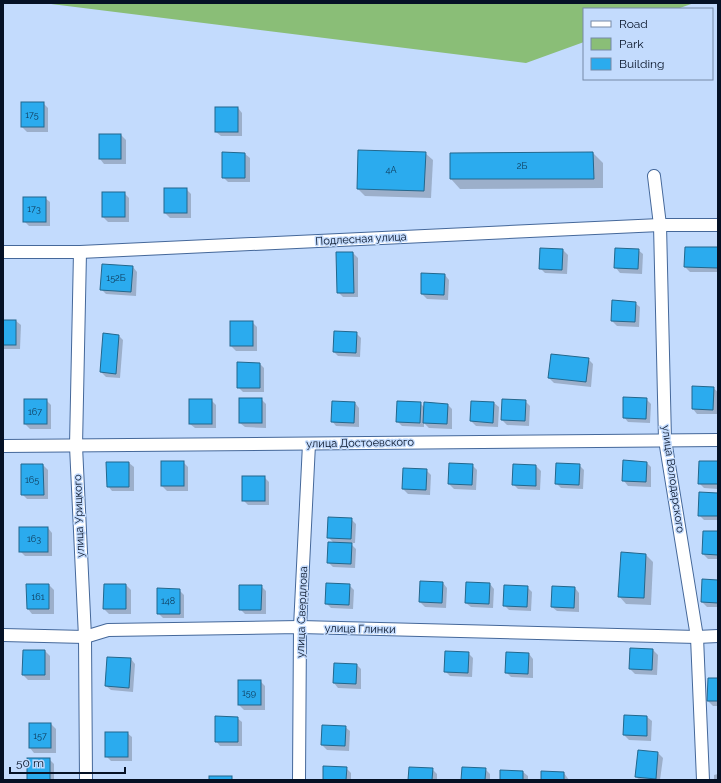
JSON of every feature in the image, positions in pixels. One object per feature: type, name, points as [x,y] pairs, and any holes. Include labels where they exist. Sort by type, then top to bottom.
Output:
[{"type":"street","name":"улица Володарского","points":[[654,176],[660,225],[666,440],[697,637],[703,780]]},
{"type":"street","name":"Подлесная улица","points":[[3,252],[80,252],[660,225],[718,225]]},
{"type":"street","name":"улица Урицкого","points":[[80,252],[76,446],[85,638],[86,780]]},
{"type":"street","name":"улица Достоевского","points":[[3,446],[718,440]]},
{"type":"street","name":"улица Свердлова","points":[[299,780],[300,627],[309,444]]},
{"type":"street","name":"улица Глинки","points":[[3,635],[85,638],[108,630],[300,627],[697,637],[718,636]]},
{"type":"green space","points":[[43,3],[694,3],[680,8],[583,8],[583,42],[526,63]]},
{"type":"building","points":[[21,102],[44,102],[44,127],[21,127]]},
{"type":"building","points":[[215,107],[238,107],[238,132],[215,132]]},
{"type":"building","points":[[99,134],[121,134],[121,159],[99,159]]},
{"type":"building","points":[[358,150],[426,152],[424,191],[357,189]]},
{"type":"building","points":[[222,152],[245,153],[245,178],[222,178]]},
{"type":"building","points":[[593,152],[594,179],[450,179],[450,153]]},
{"type":"building","points":[[164,188],[187,188],[187,213],[164,213]]},
{"type":"building","points":[[102,192],[125,192],[125,217],[102,217]]},
{"type":"building","points":[[23,197],[46,197],[46,222],[23,222]]},
{"type":"building","points":[[685,247],[718,247],[718,268],[684,267]]},
{"type":"building","points":[[540,248],[563,249],[562,270],[539,269]]},
{"type":"building","points":[[615,248],[639,249],[638,269],[614,268]]},
{"type":"building","points":[[336,252],[353,252],[354,293],[337,293]]},
{"type":"building","points":[[102,264],[133,266],[131,292],[100,290]]},
{"type":"building","points":[[421,273],[445,274],[444,295],[421,294]]},
{"type":"building","points":[[612,300],[636,302],[635,322],[611,321]]},
{"type":"building","points":[[3,320],[16,320],[16,345],[3,345]]},
{"type":"building","points":[[230,321],[253,321],[253,346],[230,346]]},
{"type":"building","points":[[334,331],[357,332],[356,353],[333,352]]},
{"type":"building","points":[[103,333],[119,335],[116,374],[100,372]]},
{"type":"building","points":[[551,354],[589,358],[586,382],[548,378]]},
{"type":"building","points":[[237,362],[260,363],[260,388],[237,388]]},
{"type":"building","points":[[692,386],[714,387],[713,410],[692,409]]},
{"type":"building","points":[[623,397],[647,398],[646,419],[623,418]]},
{"type":"building","points":[[239,398],[262,398],[262,423],[239,423]]},
{"type":"building","points":[[24,399],[47,399],[47,424],[24,424]]},
{"type":"building","points":[[189,399],[212,399],[212,424],[189,424]]},
{"type":"building","points":[[502,399],[526,400],[525,421],[501,420]]},
{"type":"building","points":[[332,401],[355,402],[354,423],[331,422]]},
{"type":"building","points":[[397,401],[421,402],[420,423],[396,422]]},
{"type":"building","points":[[471,401],[494,402],[493,423],[470,421]]},
{"type":"building","points":[[424,402],[448,404],[447,424],[423,423]]},
{"type":"building","points":[[623,460],[647,462],[646,482],[622,481]]},
{"type":"building","points":[[161,461],[184,461],[184,486],[161,486]]},
{"type":"building","points":[[699,461],[718,461],[718,484],[698,484]]},
{"type":"building","points":[[106,462],[129,462],[129,487],[107,487]]},
{"type":"building","points":[[449,463],[473,464],[472,485],[448,484]]},
{"type":"building","points":[[556,463],[580,464],[579,485],[555,484]]},
{"type":"building","points":[[21,464],[43,464],[44,495],[21,495]]},
{"type":"building","points":[[513,464],[536,465],[536,486],[512,485]]},
{"type":"building","points":[[403,468],[427,469],[426,490],[402,489]]},
{"type":"building","points":[[242,476],[265,476],[265,501],[242,501]]},
{"type":"building","points":[[699,492],[718,493],[718,516],[698,516]]},
{"type":"building","points":[[328,517],[352,518],[351,539],[327,538]]},
{"type":"building","points":[[19,527],[48,527],[48,552],[19,552]]},
{"type":"building","points":[[703,531],[718,531],[718,555],[702,554]]},
{"type":"building","points":[[328,542],[352,543],[351,564],[327,563]]},
{"type":"building","points":[[621,552],[646,554],[644,598],[618,597]]},
{"type":"building","points":[[702,579],[718,580],[718,603],[701,602]]},
{"type":"building","points":[[420,581],[443,582],[442,603],[419,602]]},
{"type":"building","points":[[466,582],[490,583],[489,604],[465,603]]},
{"type":"building","points":[[326,583],[350,584],[349,605],[325,604]]},
{"type":"building","points":[[26,584],[49,584],[49,609],[27,609]]},
{"type":"building","points":[[104,584],[126,584],[126,609],[103,609]]},
{"type":"building","points":[[239,585],[262,585],[261,610],[239,610]]},
{"type":"building","points":[[504,585],[528,586],[527,607],[503,606]]},
{"type":"building","points":[[552,586],[575,587],[574,608],[551,607]]},
{"type":"building","points":[[157,588],[180,589],[180,614],[157,614]]},
{"type":"building","points":[[630,648],[653,649],[652,670],[629,669]]},
{"type":"building","points":[[23,650],[45,650],[45,675],[22,675]]},
{"type":"building","points":[[445,651],[469,652],[468,673],[444,672]]},
{"type":"building","points":[[506,652],[529,653],[528,674],[505,673]]},
{"type":"building","points":[[107,657],[131,658],[129,688],[105,686]]},
{"type":"building","points":[[334,663],[357,664],[356,684],[333,683]]},
{"type":"building","points":[[708,678],[718,678],[718,701],[707,701]]},
{"type":"building","points":[[238,680],[261,680],[261,705],[238,705]]},
{"type":"building","points":[[624,715],[647,716],[647,736],[623,735]]},
{"type":"building","points":[[215,716],[238,717],[238,742],[215,742]]},
{"type":"building","points":[[29,723],[51,723],[51,748],[29,748]]},
{"type":"building","points":[[322,725],[346,726],[345,746],[321,745]]},
{"type":"building","points":[[105,732],[128,732],[128,757],[105,757]]},
{"type":"building","points":[[638,750],[658,752],[656,779],[635,777]]},
{"type":"building","points":[[27,758],[50,758],[50,780],[27,780]]},
{"type":"building","points":[[323,766],[347,767],[346,780],[323,780]]},
{"type":"building","points":[[409,767],[433,768],[432,780],[408,780]]},
{"type":"building","points":[[462,767],[486,768],[485,780],[461,780]]},
{"type":"building","points":[[500,770],[523,771],[523,780],[500,780]]},
{"type":"building","points":[[541,771],[564,772],[564,780],[541,780]]},
{"type":"building","points":[[209,776],[232,776],[232,780],[209,780]]}]
